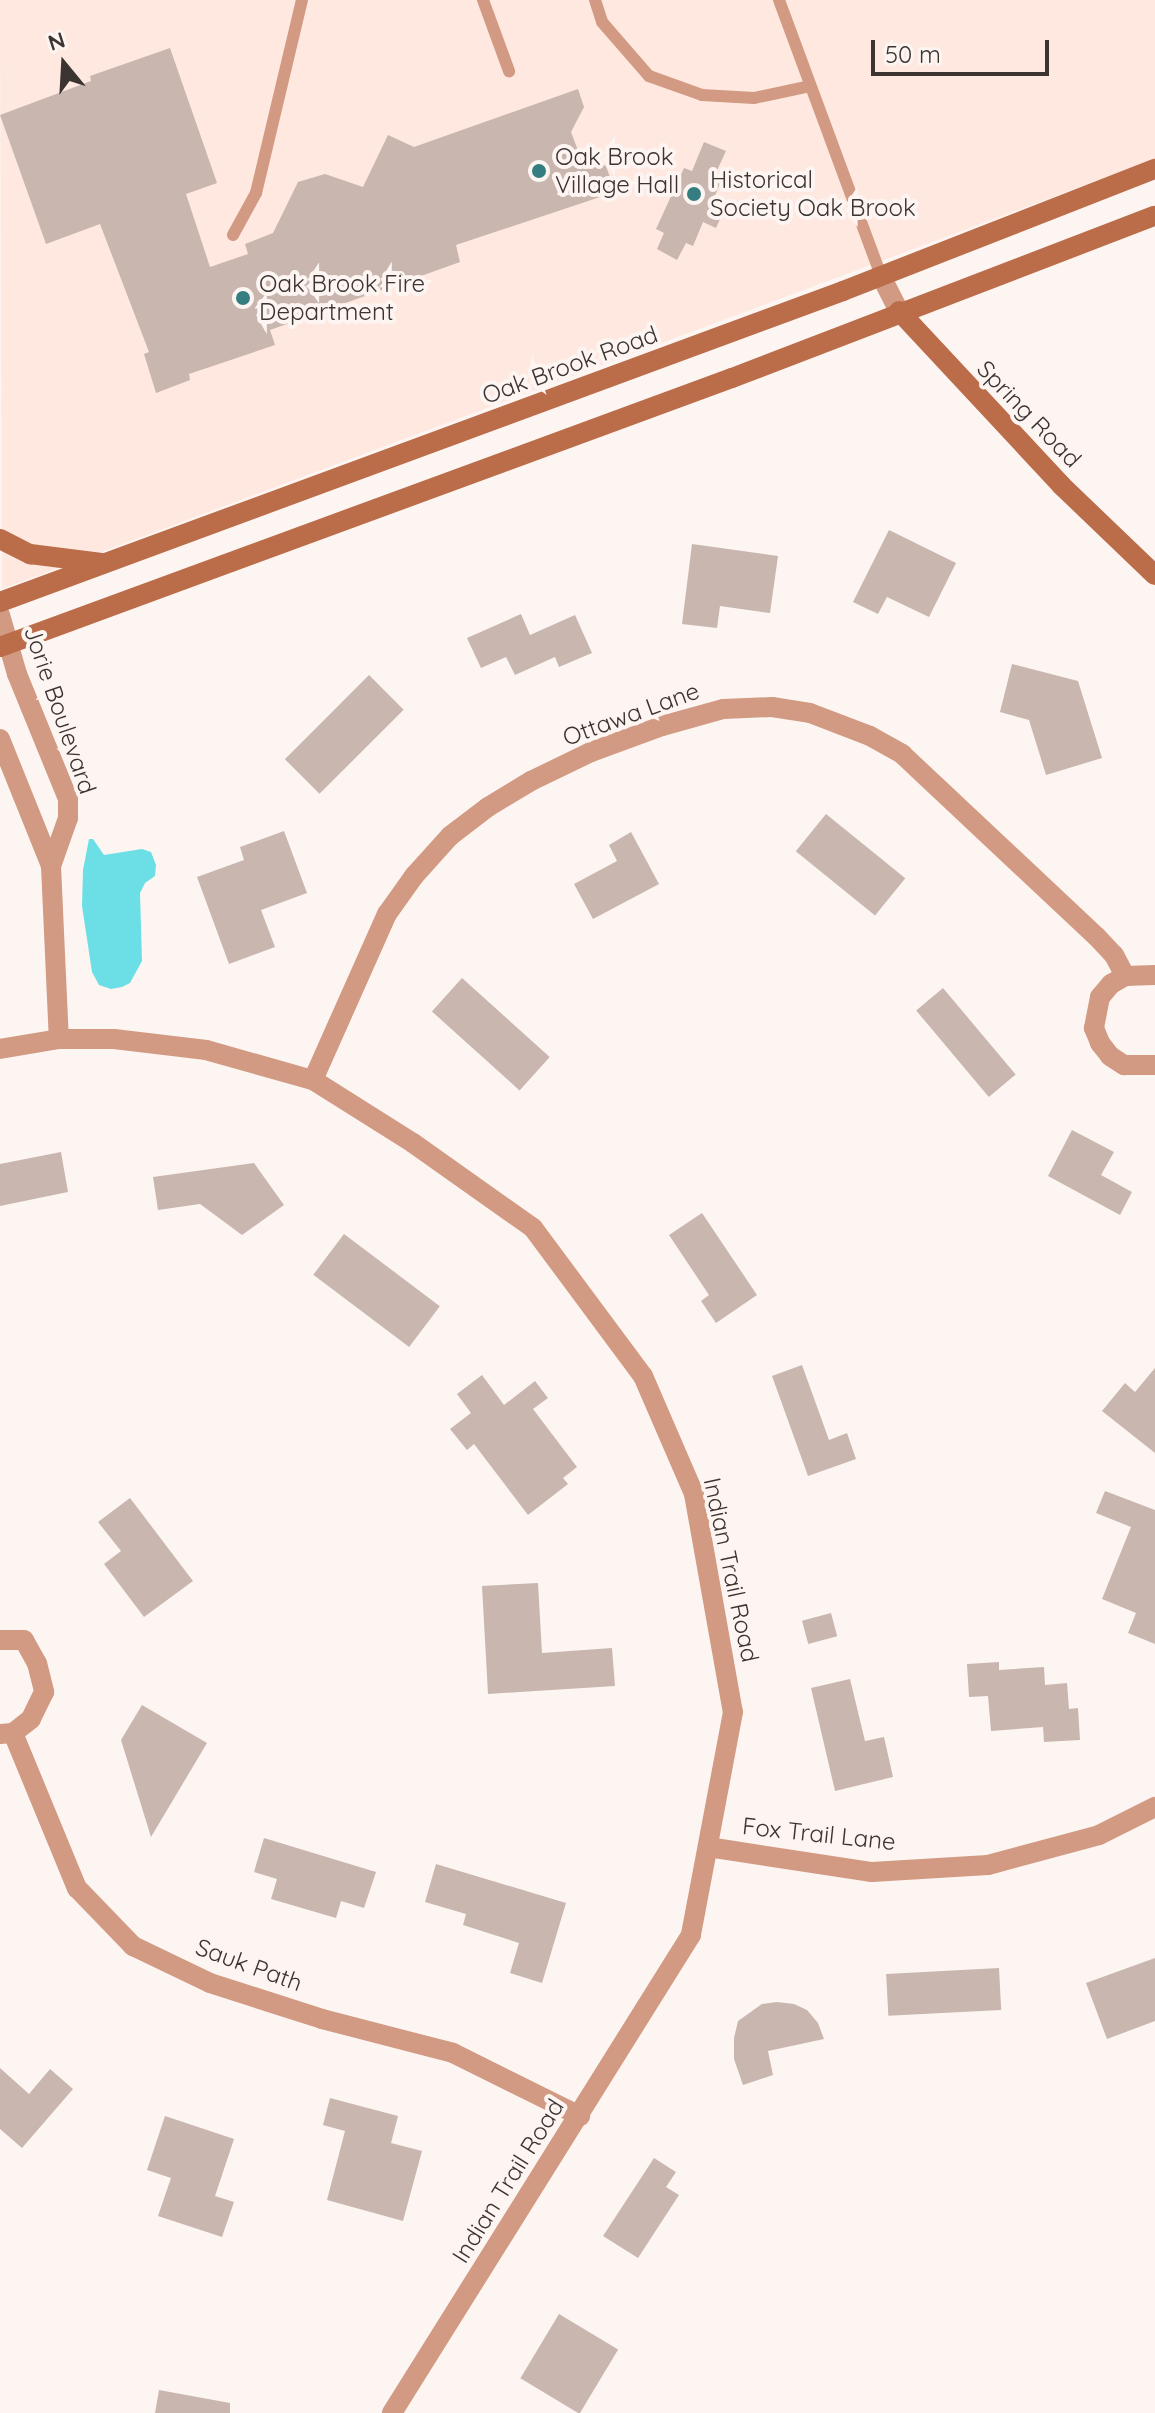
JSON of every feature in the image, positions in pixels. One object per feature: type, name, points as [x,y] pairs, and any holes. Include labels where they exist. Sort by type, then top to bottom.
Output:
[{"type":"main road","name":"Oak Brook Road","points":[[0,602],[881,276],[1155,169]]},
{"type":"main road","points":[[4,646],[732,378],[899,311],[1155,216]]},
{"type":"main road","name":"Spring Road","points":[[899,311],[1061,485],[1155,575]]},
{"type":"main road","points":[[0,539],[30,554],[105,564]]},
{"type":"street","name":"Spring Road","points":[[881,276],[899,311]]},
{"type":"street","name":"Jorie Boulevard","points":[[0,615],[4,646],[68,799],[68,818],[51,866]]},
{"type":"street","name":"Ottawa Lane","points":[[313,1080],[387,914],[414,876],[450,836],[499,801],[591,752],[662,726],[723,709],[772,707],[810,713],[870,736],[902,754],[1097,937],[1114,955],[1125,976]]},
{"type":"street","name":"Jorie Boulevard","points":[[0,739],[51,866],[59,1039]]},
{"type":"street","points":[[1155,975],[1125,976],[1100,997],[1094,1028],[1110,1056],[1124,1065],[1155,1065]]},
{"type":"street","name":"Indian Trail Road","points":[[0,1049],[59,1039],[158,1043],[206,1050],[313,1080],[413,1143],[533,1228],[643,1376],[694,1494],[733,1712],[691,1935],[392,2413]]},
{"type":"street","name":"Sauk Path","points":[[0,1640],[24,1640],[37,1663],[44,1692],[31,1719],[6,1733],[77,1888],[133,1946],[224,1987],[322,2019],[453,2053],[580,2116]]},
{"type":"street","name":"Fox Trail Lane","points":[[708,1847],[872,1872],[988,1865],[1099,1835],[1155,1807]]},
{"type":"lane","points":[[233,235],[256,193],[302,0]]},
{"type":"lane","points":[[483,0],[509,71]]},
{"type":"lane","points":[[595,0],[602,22],[649,76],[702,95],[754,98],[810,86]]},
{"type":"lane","points":[[779,0],[881,276]]},
{"type":"shaded area","points":[[0,0],[1155,0],[1155,159],[2,589]]},
{"type":"water","points":[[89,839],[93,839],[104,855],[142,849],[151,852],[156,865],[155,876],[145,883],[140,893],[142,961],[130,983],[122,987],[111,989],[99,985],[92,972],[82,906],[83,870]]},
{"type":"building","points":[[170,48],[217,183],[186,194],[210,267],[248,254],[245,244],[273,233],[298,182],[325,174],[363,187],[388,135],[414,147],[578,89],[584,107],[571,132],[579,153],[606,166],[615,192],[456,245],[460,262],[270,330],[275,345],[189,374],[190,380],[156,393],[144,354],[149,352],[100,224],[46,244],[0,115],[91,81],[90,76]]},
{"type":"building","name":"Historical Society Oak Brook","points":[[704,142],[726,151],[713,179],[720,183],[711,206],[723,212],[716,228],[703,222],[693,246],[686,243],[677,260],[657,249],[664,233],[656,229],[684,168],[692,171]]},
{"type":"building","points":[[889,530],[956,563],[929,617],[887,597],[878,614],[853,602]]},
{"type":"building","points":[[692,544],[778,556],[770,613],[720,606],[717,628],[682,624]]},
{"type":"building","points":[[521,614],[530,635],[575,615],[592,653],[559,667],[555,657],[515,675],[506,657],[481,668],[467,638]]},
{"type":"building","points":[[1012,664],[1078,681],[1102,758],[1046,775],[1029,720],[1000,712]]},
{"type":"building","points":[[369,675],[404,710],[320,794],[285,759]]},
{"type":"building","points":[[826,814],[905,878],[875,915],[796,851]]},
{"type":"building","points":[[284,831],[307,893],[261,910],[275,947],[229,964],[197,877],[244,860],[240,847]]},
{"type":"building","points":[[631,832],[659,884],[593,919],[574,884],[617,861],[609,845]]},
{"type":"building","points":[[462,978],[550,1057],[520,1090],[432,1011]]},
{"type":"building","points":[[943,988],[1016,1075],[989,1097],[916,1010]]},
{"type":"building","points":[[1072,1130],[1114,1152],[1101,1175],[1132,1192],[1120,1215],[1048,1176]]},
{"type":"building","points":[[61,1152],[68,1192],[0,1206],[0,1164]]},
{"type":"building","points":[[254,1163],[284,1205],[242,1235],[200,1204],[158,1210],[153,1177]]},
{"type":"building","points":[[702,1213],[757,1295],[716,1323],[701,1301],[709,1295],[669,1235]]},
{"type":"building","points":[[344,1234],[440,1306],[409,1347],[313,1275]]},
{"type":"building","points":[[802,1365],[829,1440],[847,1433],[856,1459],[808,1476],[772,1376]]},
{"type":"building","points":[[1155,1368],[1155,1453],[1102,1411],[1125,1383],[1135,1392]]},
{"type":"building","points":[[482,1375],[504,1405],[535,1381],[548,1398],[533,1409],[577,1467],[563,1478],[568,1484],[528,1515],[474,1444],[467,1450],[450,1429],[471,1413],[457,1394]]},
{"type":"building","points":[[1105,1491],[1155,1510],[1155,1644],[1128,1633],[1136,1613],[1102,1599],[1131,1527],[1096,1513]]},
{"type":"building","points":[[130,1498],[193,1581],[144,1617],[104,1564],[121,1551],[98,1522]]},
{"type":"building","points":[[538,1583],[542,1653],[612,1648],[615,1686],[488,1694],[482,1586]]},
{"type":"building","points":[[831,1613],[837,1636],[808,1644],[802,1621]]},
{"type":"building","points":[[999,1662],[999,1670],[1044,1667],[1045,1685],[1067,1683],[1069,1709],[1078,1708],[1080,1740],[1044,1742],[1043,1727],[991,1731],[988,1696],[969,1697],[967,1664]]},
{"type":"building","points":[[850,1679],[865,1741],[884,1737],[893,1777],[835,1791],[811,1688]]},
{"type":"building","points":[[142,1705],[207,1743],[151,1837],[121,1740]]},
{"type":"building","points":[[264,1838],[376,1872],[364,1908],[341,1901],[336,1918],[271,1899],[277,1879],[254,1872]]},
{"type":"building","points":[[436,1864],[566,1903],[542,1983],[510,1973],[519,1943],[463,1925],[466,1914],[425,1902]]},
{"type":"building","points":[[1155,1958],[1155,2021],[1107,2039],[1086,1983]]},
{"type":"building","points":[[999,1968],[1001,2010],[888,2016],[886,1974]]},
{"type":"building","points":[[762,2004],[794,2004],[807,2010],[818,2023],[824,2039],[768,2051],[773,2075],[743,2085],[734,2059],[738,2021]]},
{"type":"building","points":[[0,2068],[29,2094],[50,2069],[73,2089],[22,2148],[0,2129]]},
{"type":"building","points":[[330,2098],[398,2116],[391,2143],[422,2151],[403,2221],[327,2200],[345,2131],[323,2125]]},
{"type":"building","points":[[165,2116],[234,2139],[215,2196],[234,2202],[222,2237],[158,2216],[171,2178],[147,2170]]},
{"type":"building","points":[[654,2158],[676,2172],[666,2187],[679,2195],[638,2258],[603,2236]]},
{"type":"building","points":[[559,2314],[618,2350],[580,2413],[520,2378]]},
{"type":"building","points":[[159,2390],[230,2403],[230,2413],[155,2413]]},
{"type":"place","name":"Oak Brook Village Hall","points":[[539,171]]},
{"type":"place","name":"Historical Society Oak Brook","points":[[694,194]]},
{"type":"place","name":"Oak Brook Fire Department","points":[[243,298]]}]
